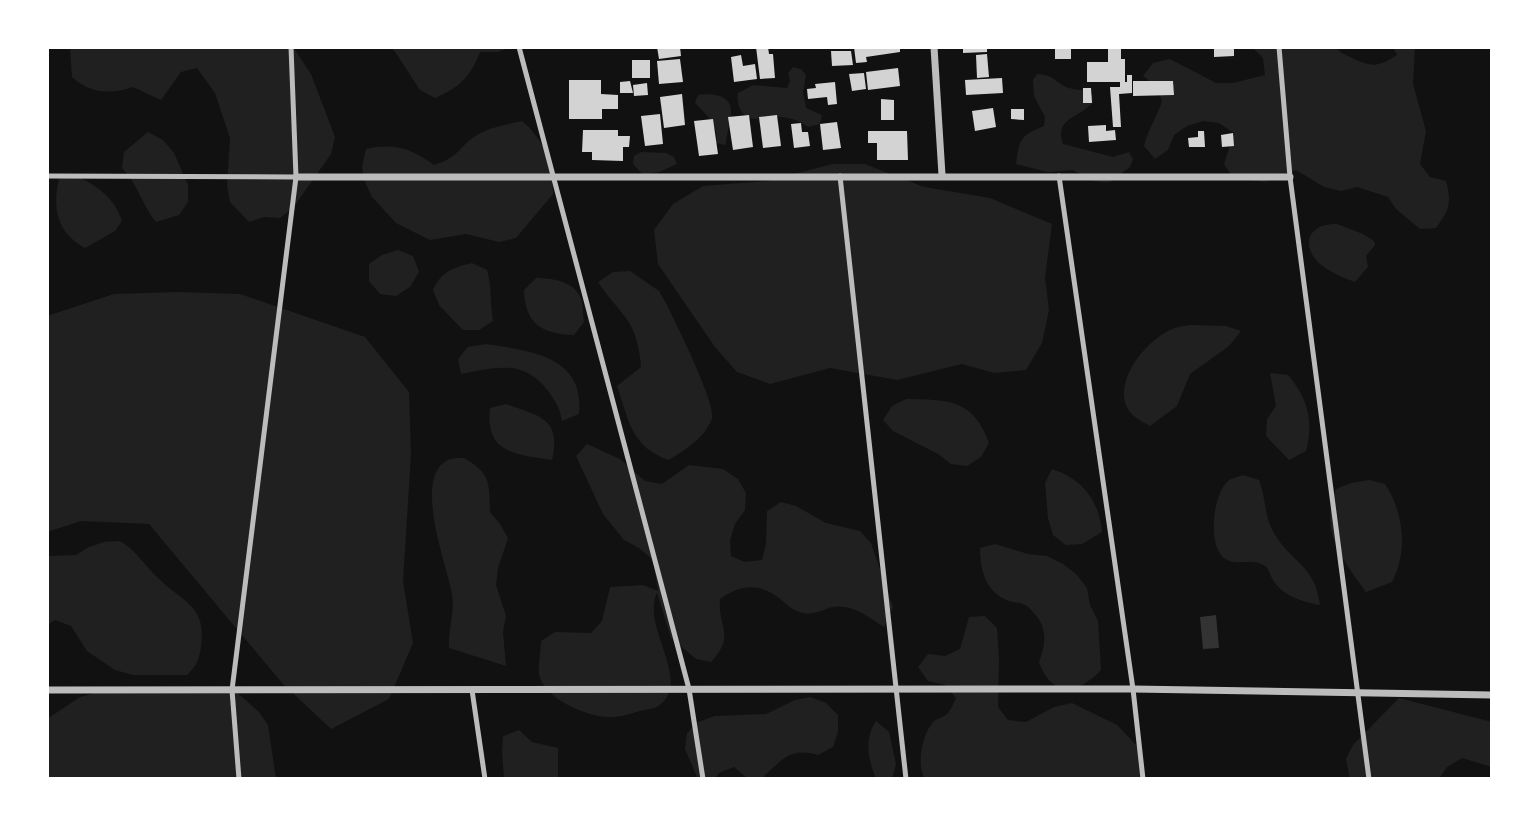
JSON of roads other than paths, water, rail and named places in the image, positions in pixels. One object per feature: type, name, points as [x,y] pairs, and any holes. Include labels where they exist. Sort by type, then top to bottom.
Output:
[{"type":"street","points":[[934,47],[942,175]]},
{"type":"street","points":[[296,177],[1290,177]]},
{"type":"street","points":[[47,690],[1133,689],[1492,695]]},
{"type":"lane","points":[[239,779],[232,690],[296,177],[291,47]]},
{"type":"lane","points":[[519,47],[689,690],[703,779]]},
{"type":"lane","points":[[1279,47],[1290,177],[1369,779]]},
{"type":"lane","points":[[47,176],[296,177]]},
{"type":"lane","points":[[840,176],[906,779]]},
{"type":"lane","points":[[1059,176],[1133,689],[1143,779]]},
{"type":"lane","points":[[472,690],[485,779]]}]
